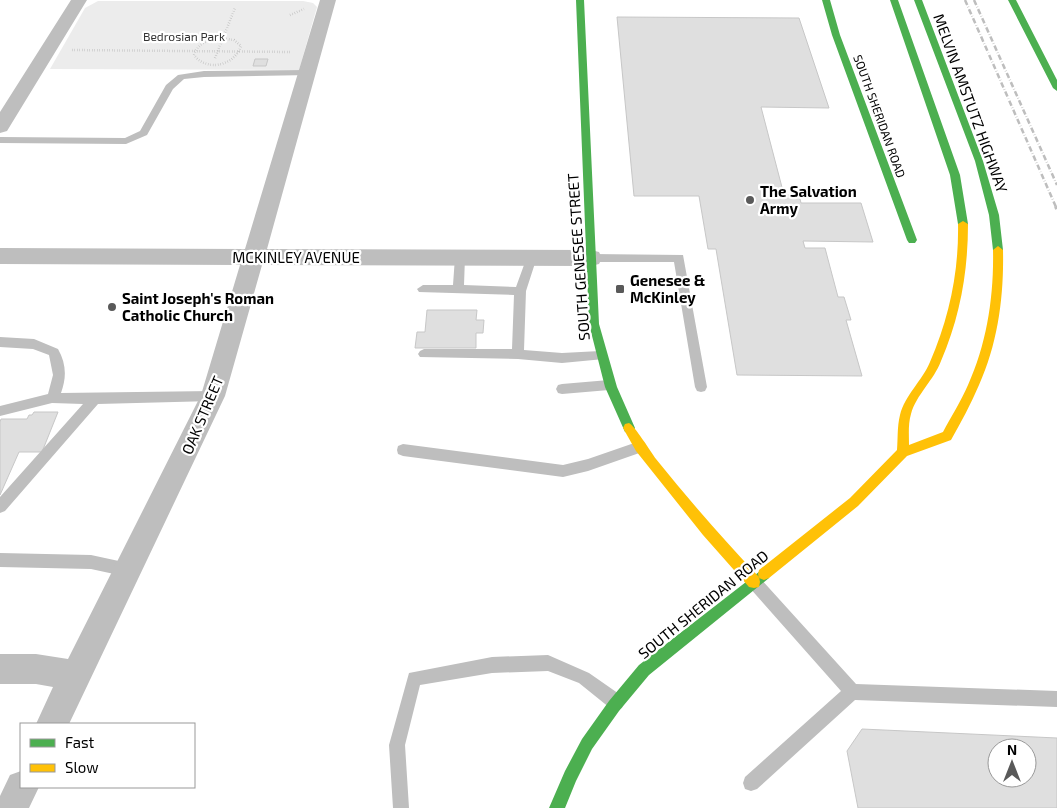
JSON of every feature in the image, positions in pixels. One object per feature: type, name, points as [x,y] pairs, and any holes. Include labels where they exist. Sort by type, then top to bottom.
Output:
[{"type":"main road","name":"SOUTH GENESEE STREET","points":[[580,0],[594,324],[600,356],[609,385],[630,432],[640,447],[707,531],[754,582]]},
{"type":"main road","name":"SOUTH SHERIDAN ROAD","points":[[826,0],[836,35],[912,240]]},
{"type":"main road","points":[[894,0],[955,175],[962,212],[964,251],[961,281],[947,335],[935,364],[906,412],[903,452]]},
{"type":"main road","name":"MELVIN AMSTUTZ HIGHWAY","points":[[903,452],[947,436],[974,384],[982,362],[994,310],[999,272],[994,215],[988,188],[918,0]]},
{"type":"main road","points":[[1012,0],[1057,88]]},
{"type":"main road","name":"SOUTH SHERIDAN ROAD","points":[[557,808],[571,772],[616,702],[644,670],[854,502],[903,452]]},
{"type":"street","points":[[0,127],[79,0]]},
{"type":"street","name":"OAK STREET","points":[[52,723],[213,396],[328,0]]},
{"type":"street","name":"MCKINLEY AVENUE","points":[[0,256],[592,258]]},
{"type":"street","points":[[0,669],[36,669],[76,676]]},
{"type":"street","points":[[12,808],[22,788]]},
{"type":"lane","points":[[0,140],[126,141],[144,133],[169,87],[181,77],[204,74],[307,73]]},
{"type":"lane","points":[[458,289],[460,257]]},
{"type":"lane","points":[[518,354],[520,290],[532,257]]},
{"type":"lane","points":[[592,258],[679,258],[701,386]]},
{"type":"lane","points":[[424,289],[520,290]]},
{"type":"lane","points":[[0,342],[34,344],[54,352],[60,368],[58,388],[52,398]]},
{"type":"lane","points":[[424,354],[518,354],[562,358],[600,356]]},
{"type":"lane","points":[[562,389],[609,385]]},
{"type":"lane","points":[[0,411],[52,398],[95,399],[213,396]]},
{"type":"lane","points":[[0,507],[95,399]]},
{"type":"lane","points":[[403,450],[563,471],[588,465],[640,447]]},
{"type":"lane","points":[[0,560],[91,562],[128,570]]},
{"type":"lane","points":[[754,582],[852,692]]},
{"type":"lane","points":[[400,808],[397,745],[414,678],[492,665],[548,663],[584,678],[616,702]]},
{"type":"lane","points":[[751,783],[852,692],[1057,699]]},
{"type":"path","points":[[212,65],[235,8]]},
{"type":"path","points":[[290,15],[299,11]]},
{"type":"path","points":[[223,38],[234,39],[241,46],[241,51],[234,59],[212,65],[205,64],[196,59],[195,51],[204,42],[223,38]]},
{"type":"path","points":[[72,50],[291,52]]},
{"type":"green space","name":"Bedrosian Park","points":[[98,1],[303,1],[313,3],[317,7],[299,70],[50,69],[85,8]]},
{"type":"building","name":"The Salvation Army","points":[[617,17],[799,18],[829,108],[761,107],[784,195],[799,195],[801,203],[861,203],[873,242],[803,241],[805,248],[825,248],[838,297],[844,297],[851,320],[846,320],[862,376],[737,375],[716,249],[708,249],[699,196],[634,196]]},
{"type":"building","points":[[255,59],[268,59],[266,66],[253,66]]},
{"type":"building","points":[[427,310],[477,310],[476,320],[484,320],[483,333],[476,333],[476,348],[415,348],[417,332],[425,332]]},
{"type":"building","points":[[34,412],[58,412],[42,452],[19,452],[0,495],[1,419],[27,419]]},
{"type":"building","points":[[862,729],[1057,738],[1057,808],[858,808],[847,751]]},
{"type":"railway","points":[[965,0],[1056,207]]},
{"type":"railway","points":[[974,0],[1057,185]]},
{"type":"traffic: fast","points":[[580,0],[594,324],[611,387],[629,428]]},
{"type":"traffic: fast","points":[[826,0],[836,35],[912,240]]},
{"type":"traffic: fast","points":[[894,0],[955,175],[963,224]]},
{"type":"traffic: fast","points":[[918,0],[979,161],[994,215],[998,250]]},
{"type":"traffic: fast","points":[[1012,0],[1057,88]]},
{"type":"traffic: fast","points":[[557,808],[570,776],[587,744],[614,706],[644,670],[764,574]]},
{"type":"traffic: slow","points":[[903,452],[905,414],[933,368],[949,328],[960,277],[963,224]]},
{"type":"traffic: slow","points":[[764,574],[854,502],[903,452],[947,436],[974,385],[990,336],[996,301],[998,250]]},
{"type":"traffic: slow","points":[[629,428],[640,447],[707,531],[754,582]]},
{"type":"place","name":"The Salvation Army","points":[[750,200]]},
{"type":"place","name":"Genesee & McKinley","points":[[620,289]]},
{"type":"place","name":"Saint Joseph's Roman Catholic Church","points":[[112,307]]}]
